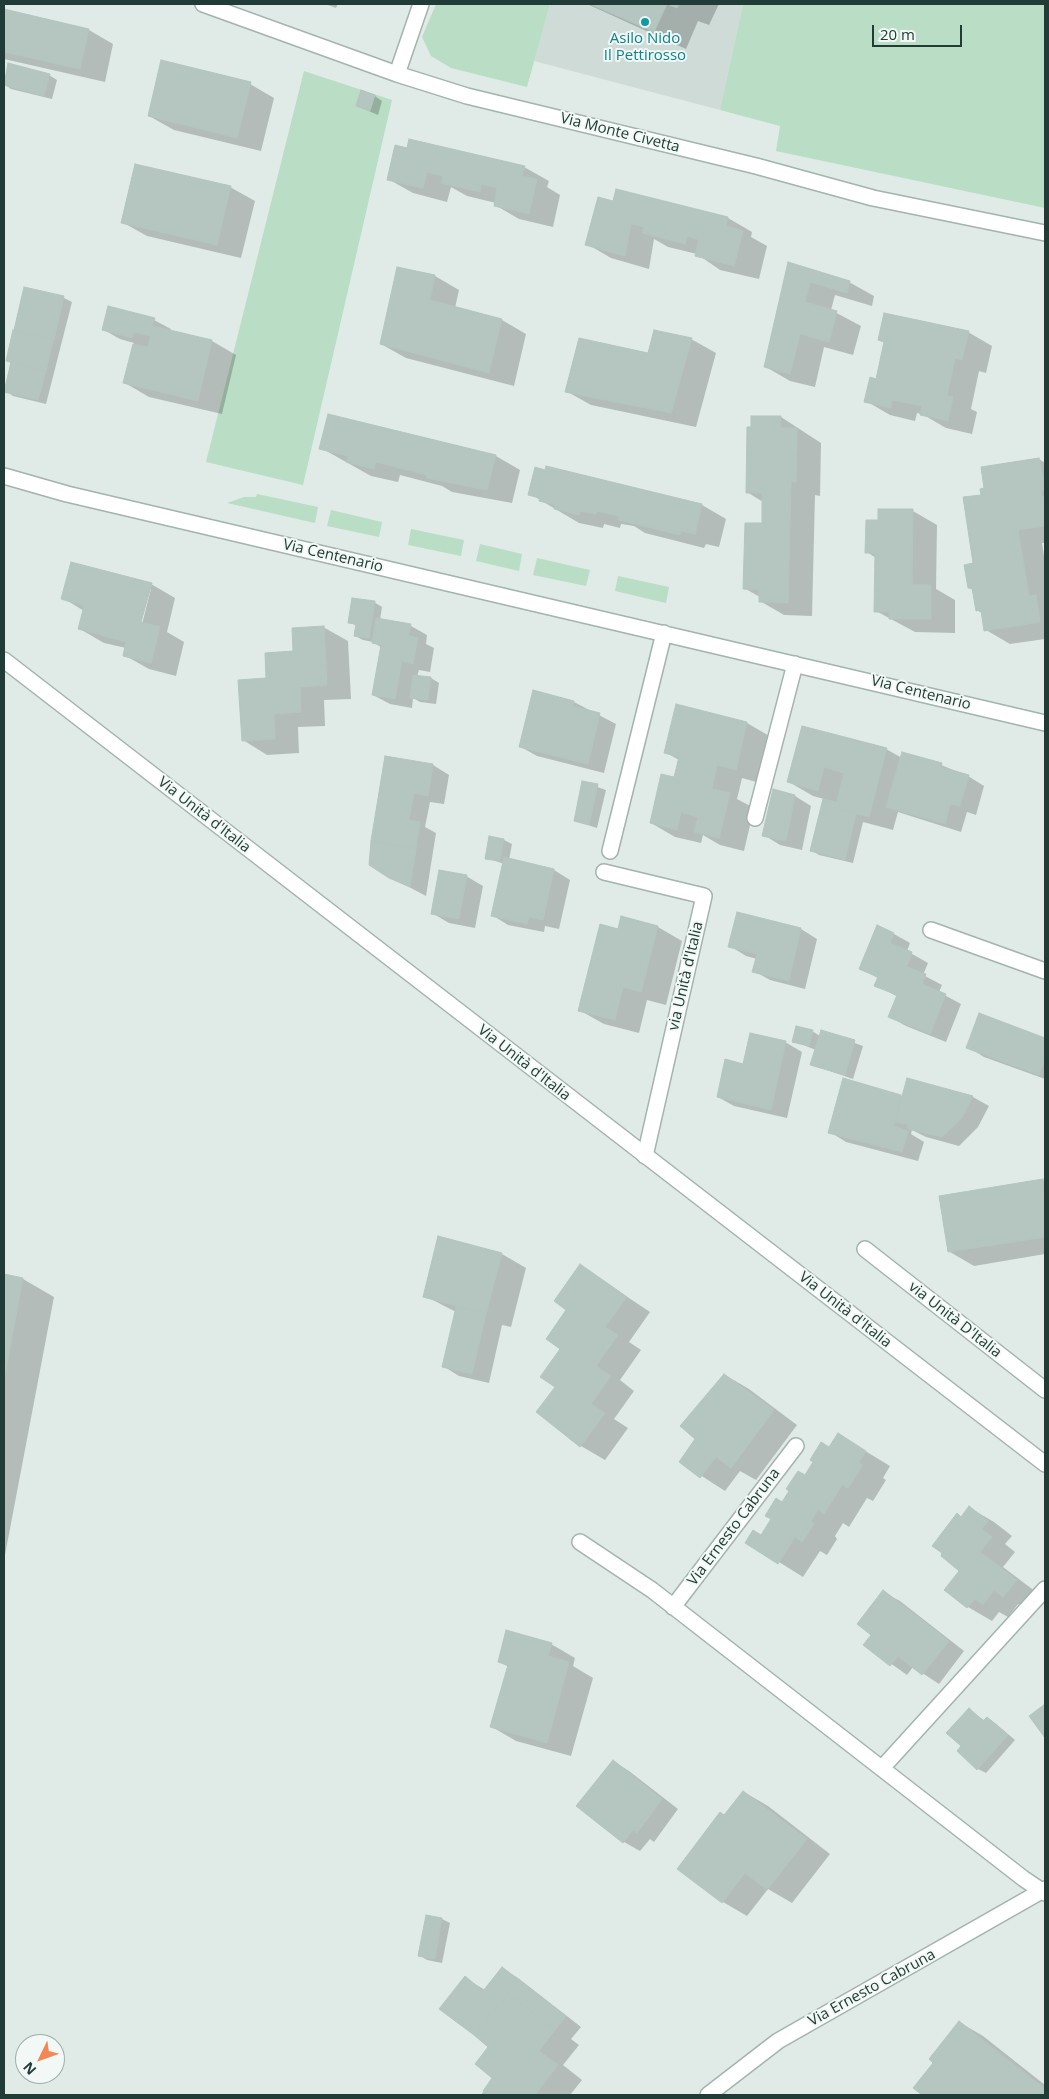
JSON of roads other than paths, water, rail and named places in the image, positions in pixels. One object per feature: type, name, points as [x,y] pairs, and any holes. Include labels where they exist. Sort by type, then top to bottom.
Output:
[{"type":"street","name":"Via Monte Civetta","points":[[203,4],[397,74],[467,96],[756,166],[873,198],[1045,233]]},
{"type":"street","points":[[397,74],[421,4]]},
{"type":"street","name":"Via Centenario","points":[[4,476],[77,496],[1045,723]]},
{"type":"street","points":[[610,851],[664,633]]},
{"type":"street","name":"Via Unità d'Italia","points":[[4,660],[1045,1464]]},
{"type":"street","points":[[755,818],[796,664]]},
{"type":"street","name":"via Unità d'Italia","points":[[604,872],[704,896],[645,1156]]},
{"type":"street","points":[[931,930],[1045,971]]},
{"type":"street","name":"via Unità D'Italia","points":[[865,1250],[1045,1390]]},
{"type":"street","name":"Via Ernesto Cabruna","points":[[673,1607],[796,1446]]},
{"type":"street","name":"Via Ernesto Cabruna","points":[[580,1542],[673,1607],[1024,1880],[1044,1891]]},
{"type":"street","points":[[882,1768],[1045,1589]]},
{"type":"street","name":"Via Ernesto Cabruna","points":[[708,2095],[778,2041],[1044,1891]]},
{"type":"place","name":"Asilo Nido Il Pettirosso","points":[[645,22]]}]
